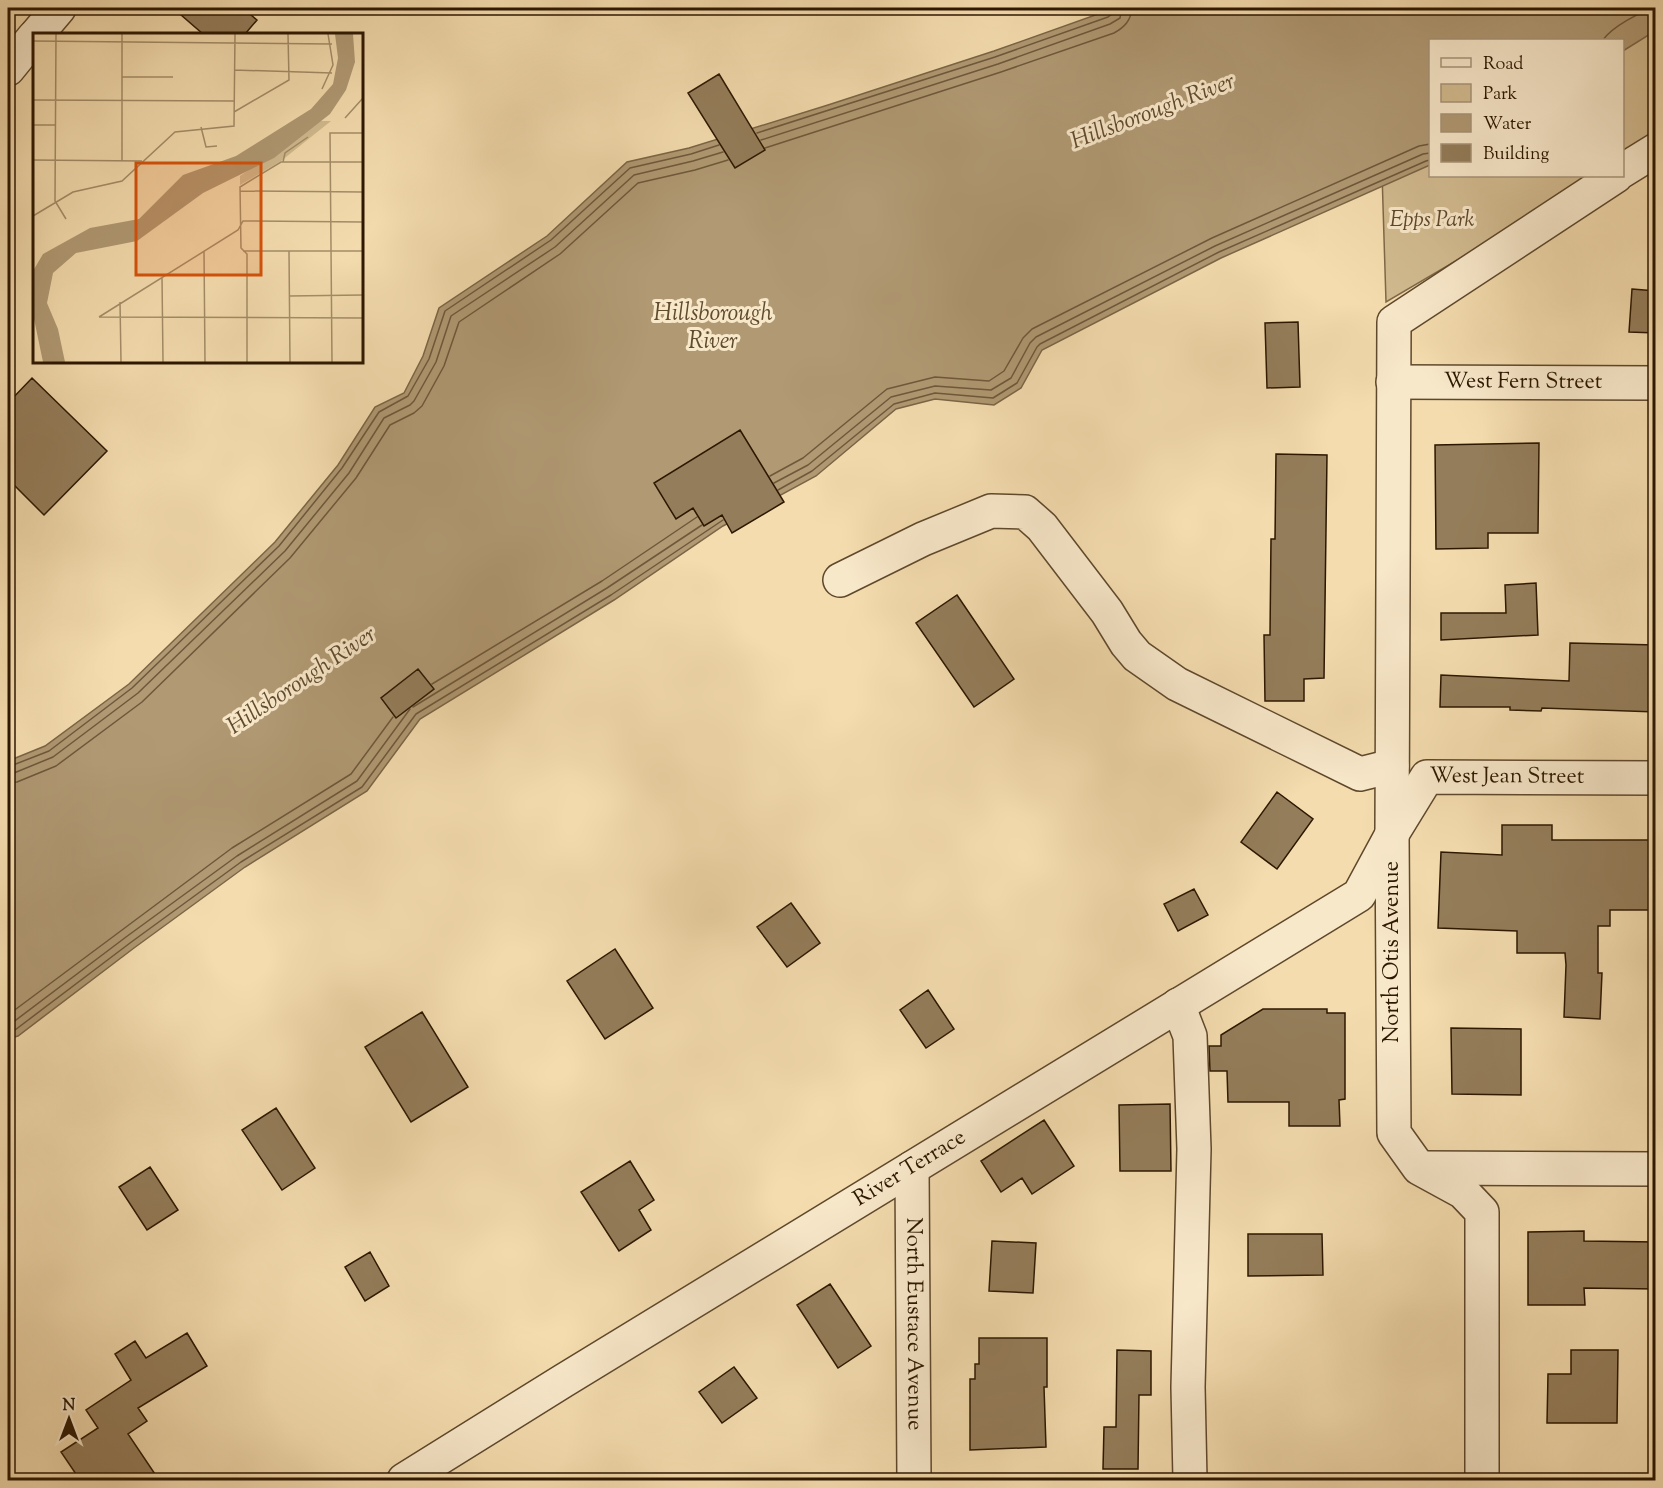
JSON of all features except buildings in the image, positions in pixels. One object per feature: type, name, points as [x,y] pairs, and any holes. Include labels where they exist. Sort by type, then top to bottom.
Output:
[{"type":"street","points":[[38,33],[59,8]]},
{"type":"street","points":[[8,69],[33,40]]},
{"type":"street","points":[[1624,170],[1656,150]]},
{"type":"street","name":"North Otis Avenue","points":[[1482,1480],[1482,1212],[1462,1192],[1419,1168],[1394,1133],[1392,766],[1394,322],[1614,177]]},
{"type":"street","name":"West Fern Street","points":[[1393,382],[1656,383]]},
{"type":"street","points":[[840,580],[923,539],[992,511],[1025,512],[1042,527],[1107,612],[1137,656],[1177,684],[1360,774],[1392,766]]},
{"type":"street","name":"West Jean Street","points":[[1392,834],[1427,777],[1656,778]]},
{"type":"street","name":"River Terrace","points":[[404,1480],[1359,895],[1392,834]]},
{"type":"street","points":[[1178,1005],[1190,1036],[1194,1149],[1188,1388],[1190,1480]]},
{"type":"street","name":"North Eustace Avenue","points":[[912,1168],[914,1480]]},
{"type":"street","points":[[1419,1168],[1656,1169]]},
{"type":"green space","points":[[1655,17],[1655,143],[1624,161],[1624,39],[1621,39]]},
{"type":"green space","name":"Epps Park","points":[[1429,151],[1429,177],[1598,177],[1386,302],[1382,173]]},
{"type":"water","name":"Hillsborough River","points":[[1115,8],[1655,8],[1655,31],[1624,50],[1624,39],[1429,39],[1429,165],[1221,258],[1042,350],[1021,388],[994,405],[935,399],[896,409],[816,476],[723,526],[614,600],[420,719],[367,791],[245,867],[18,1036],[8,1039],[8,761],[45,746],[129,684],[275,542],[338,465],[375,407],[404,393],[423,356],[439,308],[547,236],[627,162],[689,148],[994,51]]}]
